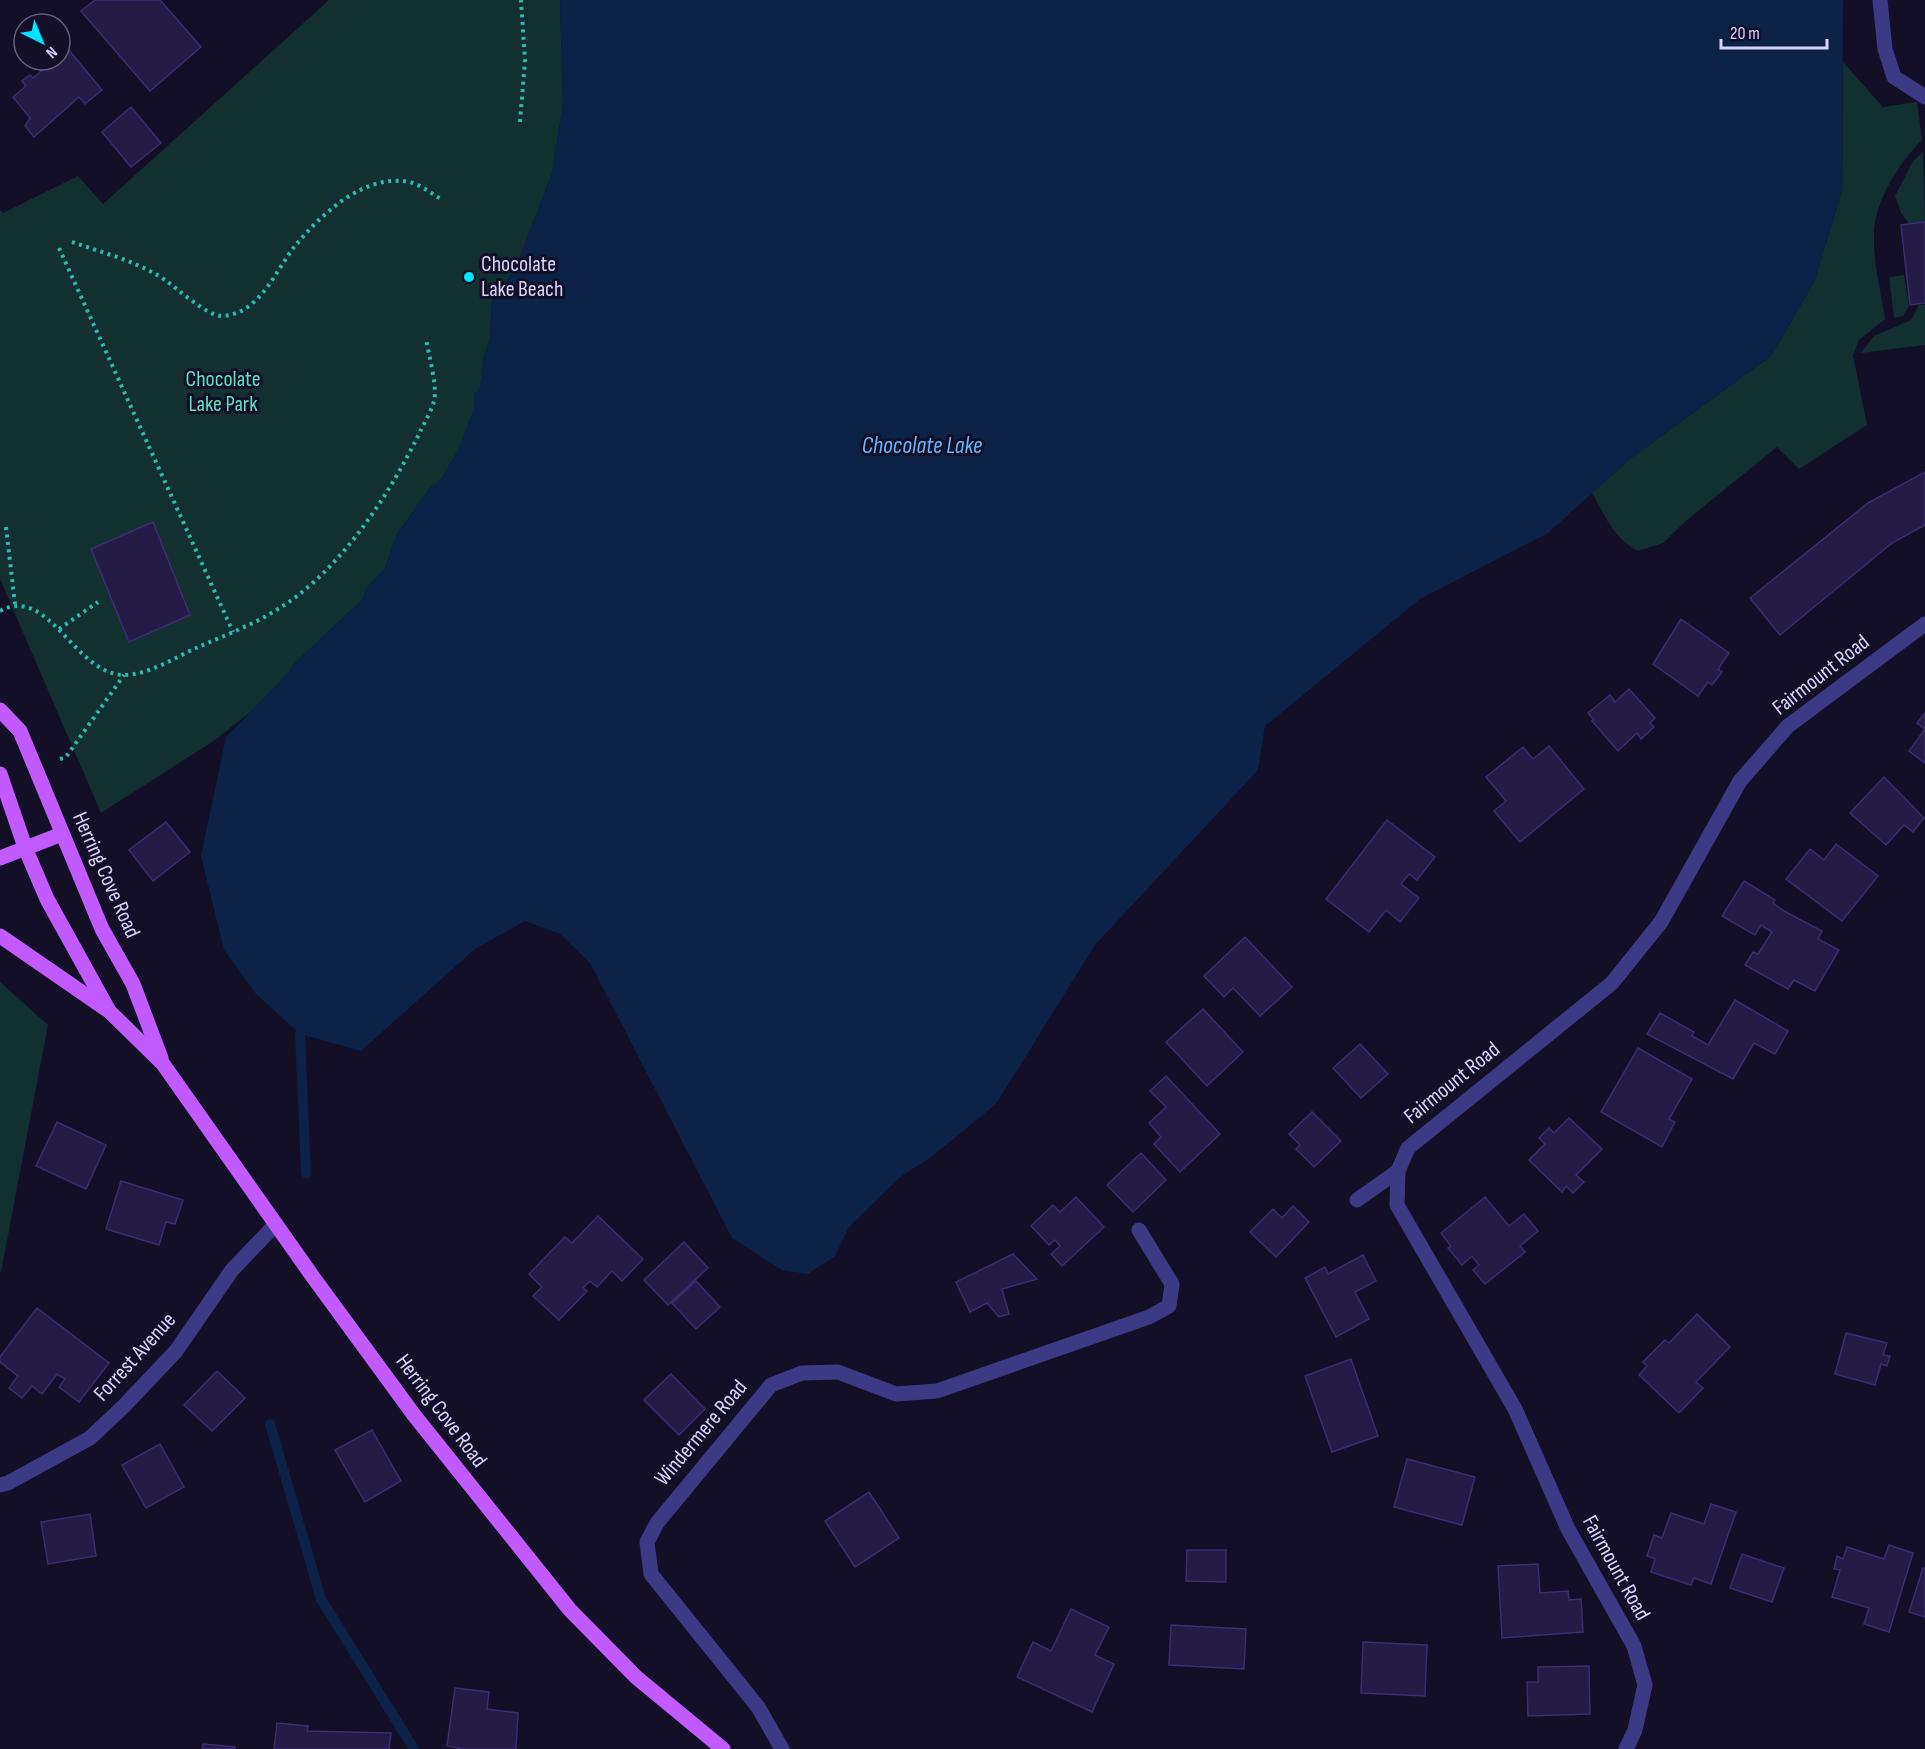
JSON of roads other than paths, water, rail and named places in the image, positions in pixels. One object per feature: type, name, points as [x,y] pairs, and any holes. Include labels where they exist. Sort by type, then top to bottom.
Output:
[{"type":"main road","name":"Herring Cove Road","points":[[0,710],[20,731],[102,928],[133,984],[163,1064]]},
{"type":"main road","name":"Herring Cove Road","points":[[0,774],[46,900],[109,1011],[163,1064],[414,1415],[570,1610],[636,1677],[723,1749]]},
{"type":"main road","points":[[0,858],[63,834]]},
{"type":"main road","points":[[0,936],[109,1011]]},
{"type":"street","points":[[1880,0],[1885,49],[1894,77],[1925,97]]},
{"type":"street","name":"Fairmount Road","points":[[1626,1749],[1635,1730],[1645,1685],[1634,1646],[1568,1529],[1515,1409],[1397,1205],[1398,1171],[1408,1148],[1612,982],[1661,922],[1740,781],[1788,726],[1925,624]]},
{"type":"street","points":[[1357,1200],[1398,1171]]},
{"type":"street","name":"Forrest Avenue","points":[[0,1485],[8,1484],[90,1438],[124,1406],[176,1351],[232,1270],[276,1224]]},
{"type":"street","name":"Windermere Road","points":[[782,1749],[758,1707],[651,1574],[647,1542],[657,1523],[771,1385],[802,1373],[838,1372],[896,1394],[937,1391],[1149,1317],[1169,1306],[1172,1284],[1139,1230]]},
{"type":"water","name":"Chocolate Lake","points":[[560,0],[1843,0],[1842,191],[1814,282],[1771,356],[1631,458],[1548,533],[1420,599],[1265,726],[1258,770],[1095,945],[996,1104],[930,1158],[900,1177],[849,1227],[835,1256],[808,1274],[782,1270],[732,1238],[590,963],[560,934],[525,921],[475,949],[361,1051],[300,1034],[256,994],[224,950],[201,856],[226,737],[290,671],[294,664],[363,599],[366,589],[385,568],[397,534],[430,488],[442,478],[459,449],[475,406],[474,395],[480,388],[484,356],[490,339],[492,300],[512,273],[522,252],[552,173],[563,104]]},
{"type":"waterway","points":[[300,1034],[306,1173]]},
{"type":"waterway","points":[[270,1424],[321,1599],[414,1749]]},
{"type":"place","name":"Chocolate Lake Beach","points":[[469,277]]},
{"type":"park label","name":"Chocolate Lake Park","points":[[223,392]]}]
